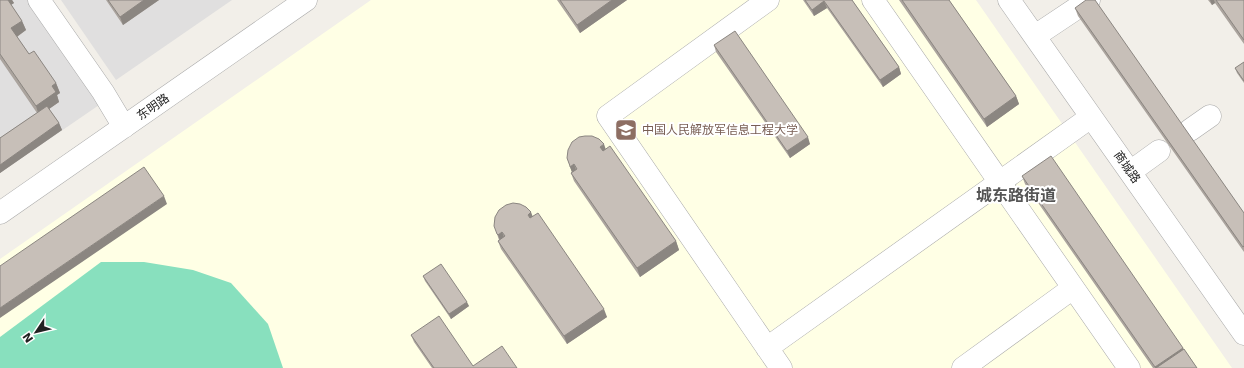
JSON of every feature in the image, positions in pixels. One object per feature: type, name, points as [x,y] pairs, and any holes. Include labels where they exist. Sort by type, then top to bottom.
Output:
[{"type":"street","points":[[39,0],[103,92],[124,127]]},
{"type":"street","name":"东明路","points":[[1,211],[306,0]]},
{"type":"street","points":[[768,0],[608,116],[781,368]]},
{"type":"street","points":[[873,0],[1129,368]]},
{"type":"street","name":"商城路","points":[[1009,0],[1244,334]]},
{"type":"street","points":[[1035,36],[1088,0]]},
{"type":"street","points":[[1190,130],[1210,116]]},
{"type":"street","points":[[767,348],[1091,117]]},
{"type":"street","points":[[1130,172],[1159,151]]},
{"type":"street","points":[[963,368],[1073,288]]},
{"type":"shaded area","points":[[0,0],[30,0],[102,103],[0,173]]},
{"type":"shaded area","points":[[61,0],[232,0],[116,80]]},
{"type":"shaded area","name":"中国人民解放军信息工程大学","points":[[371,0],[976,0],[1232,368],[0,368],[0,259]]},
{"type":"green space","points":[[101,262],[144,262],[193,270],[231,283],[268,324],[283,368],[0,368],[0,337]]},
{"type":"building","points":[[0,0],[8,0],[22,21],[11,28],[29,54],[34,51],[56,83],[52,86],[56,92],[36,106],[0,54]]},
{"type":"building","points":[[108,0],[144,0],[120,17]]},
{"type":"building","points":[[560,0],[612,0],[577,25]]},
{"type":"building","points":[[805,0],[852,0],[899,67],[880,80],[824,1],[812,10]]},
{"type":"building","points":[[902,0],[949,0],[1016,96],[984,119]]},
{"type":"building","points":[[1086,0],[1095,0],[1244,213],[1243,247],[1075,8]]},
{"type":"building","points":[[1216,0],[1244,0],[1244,40]]},
{"type":"building","points":[[735,31],[808,137],[787,151],[714,45]]},
{"type":"building","points":[[1244,62],[1244,81],[1235,68]]},
{"type":"building","points":[[47,106],[59,123],[0,165],[0,138]]},
{"type":"building","points":[[592,136],[599,139],[604,144],[600,147],[603,151],[610,146],[676,241],[637,268],[571,173],[577,169],[574,164],[570,167],[567,158],[568,150],[572,142],[579,137]]},
{"type":"building","points":[[1051,156],[1183,348],[1155,367],[1022,176]]},
{"type":"building","points":[[144,167],[164,196],[0,308],[0,266]]},
{"type":"building","points":[[513,203],[526,207],[531,212],[528,215],[530,218],[538,213],[604,309],[564,336],[498,241],[505,236],[502,232],[498,235],[497,234],[494,226],[495,217],[499,210],[506,205]]},
{"type":"building","points":[[441,264],[467,302],[449,314],[423,276]]},
{"type":"building","points":[[439,316],[473,366],[502,346],[517,368],[434,368],[411,335]]},
{"type":"building","points":[[1184,349],[1197,368],[1156,368]]},
{"type":"place","name":"中国人民解放军信息工程大学","points":[[626,130]]},
{"type":"district","name":"城东路街道","points":[[1016,195]]}]
